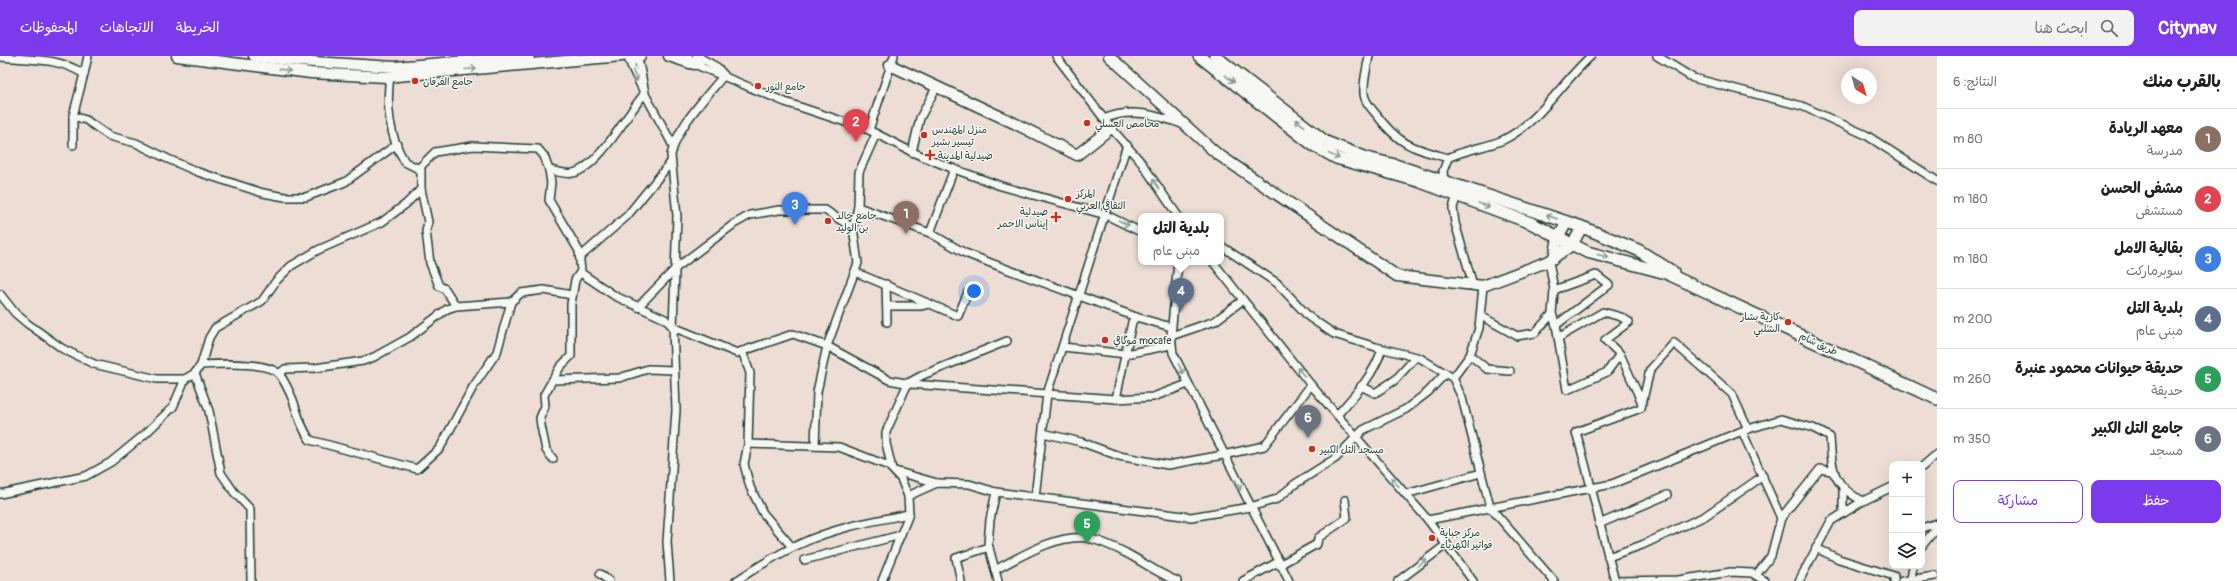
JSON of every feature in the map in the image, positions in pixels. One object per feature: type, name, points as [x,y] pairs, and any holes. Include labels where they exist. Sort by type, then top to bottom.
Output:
[{"type":"main road","points":[[177,56],[311,73],[390,76],[631,57]]},
{"type":"main road","points":[[254,56],[298,61],[394,67],[529,56]]},
{"type":"main road","points":[[669,56],[694,59]]},
{"type":"main road","points":[[1109,56],[1119,63],[1216,153],[1397,276],[1484,286],[1552,260],[1572,245],[1582,227]]},
{"type":"main road","points":[[1199,56],[1313,145],[1336,158],[1418,181],[1531,222],[1558,238],[1587,252],[1666,274],[1699,288]]},
{"type":"main road","points":[[1215,56],[1326,142],[1367,158],[1582,227],[1638,250],[1699,288]]},
{"type":"main road","points":[[892,60],[937,86],[1077,155],[1111,128]]},
{"type":"main road","points":[[1552,260],[1558,238],[1567,222]]},
{"type":"main road","name":"طريق شام","points":[[1699,288],[1937,399]]},
{"type":"street","points":[[73,145],[73,116],[88,56]]},
{"type":"street","points":[[1056,56],[1111,128],[1127,145],[1176,213]]},
{"type":"street","points":[[1370,56],[1364,93],[1366,102],[1384,126],[1398,140],[1414,148],[1448,158]]},
{"type":"street","points":[[1444,182],[1444,171],[1448,158],[1457,153],[1477,149],[1502,140],[1521,128],[1538,114],[1591,56]]},
{"type":"street","points":[[1657,56],[1693,78],[1809,109],[1866,135],[1937,181]]},
{"type":"street","points":[[0,57],[41,60],[68,64],[84,74]]},
{"type":"street","points":[[631,57],[638,85],[645,93],[673,146]]},
{"type":"street","points":[[694,59],[714,73],[724,75],[786,102],[869,130],[912,152],[954,169],[1001,186],[1106,215],[1138,231]]},
{"type":"street","points":[[869,130],[892,60]]},
{"type":"street","points":[[670,581],[667,542],[676,410],[673,327],[677,216],[671,162],[673,146],[682,131],[724,75]]},
{"type":"street","points":[[390,76],[389,112],[397,144],[405,162],[421,170],[421,188],[428,222],[426,231],[430,263],[439,286],[445,289],[456,306]]},
{"type":"street","points":[[912,152],[920,118],[937,86]]},
{"type":"street","points":[[549,170],[572,174],[589,166],[645,93]]},
{"type":"street","points":[[1104,119],[1113,115],[1132,112],[1149,113],[1184,124]]},
{"type":"street","points":[[73,116],[86,120],[109,136],[136,143],[198,172],[263,193],[285,197],[306,198],[345,182],[397,144]]},
{"type":"street","points":[[815,446],[818,392],[827,346],[858,263],[853,228],[858,207],[859,172],[876,134]]},
{"type":"street","points":[[1035,497],[1047,394],[1063,347],[1078,295],[1106,215],[1127,145]]},
{"type":"street","points":[[418,169],[436,152],[473,146],[538,149],[544,156],[549,170],[551,183],[549,200],[579,251],[581,273],[575,280],[572,295],[570,316],[571,356],[560,367],[554,380],[544,395],[545,406],[540,418],[546,450],[552,459]]},
{"type":"street","points":[[580,257],[627,216],[671,162]]},
{"type":"street","points":[[930,233],[954,169]]},
{"type":"street","points":[[0,294],[15,313],[28,324],[63,349],[94,364],[156,379],[185,379],[195,373],[201,365],[209,338],[215,328],[262,302],[276,281],[291,266],[318,250],[382,222],[406,204],[421,188]]},
{"type":"street","points":[[1457,195],[1452,208],[1473,285]]},
{"type":"street","points":[[858,207],[930,233],[983,261],[1136,317],[1171,327]]},
{"type":"street","points":[[638,307],[676,268],[734,224],[750,215],[779,210],[825,210],[853,228]]},
{"type":"street","points":[[1224,248],[1277,283],[1309,317],[1334,334],[1382,349],[1416,357],[1453,378],[1462,398],[1490,507],[1554,581]]},
{"type":"street","points":[[1552,260],[1554,290],[1552,314],[1556,325],[1567,390],[1607,372],[1620,354]]},
{"type":"street","points":[[1178,265],[1171,327],[1171,345],[1188,384],[1223,455],[1288,581]]},
{"type":"street","points":[[1215,265],[1311,385],[1428,520],[1473,581]]},
{"type":"street","points":[[855,272],[958,316],[968,292]]},
{"type":"street","points":[[581,273],[615,296],[665,319],[673,327],[737,353],[793,334],[827,346],[889,380],[908,383],[1116,399],[1153,397],[1188,384]]},
{"type":"street","points":[[1554,290],[1596,275],[1609,285],[1556,325]]},
{"type":"street","points":[[886,284],[887,322]]},
{"type":"street","points":[[1453,378],[1470,355],[1481,316],[1484,286]]},
{"type":"street","points":[[201,365],[239,364],[265,368],[279,374],[292,400],[301,427],[310,440],[402,466],[418,469],[440,448],[473,387],[497,352],[511,302],[521,293],[544,290],[572,295]]},
{"type":"street","points":[[1171,336],[1215,321],[1244,300]]},
{"type":"street","points":[[279,374],[285,369],[323,367],[363,361],[374,357],[410,337],[447,309],[456,306],[511,302]]},
{"type":"street","points":[[887,306],[920,306],[930,304]]},
{"type":"street","points":[[1558,338],[1602,312],[1621,317],[1629,322],[1605,340],[1620,354],[1642,403]]},
{"type":"street","points":[[1481,316],[1517,336],[1535,333],[1552,314]]},
{"type":"street","points":[[1116,399],[1132,322],[1136,317]]},
{"type":"street","points":[[893,470],[886,442],[886,432],[908,383],[923,375],[1007,342]]},
{"type":"street","points":[[1764,581],[1752,573],[1731,572],[1678,580],[1615,581],[1576,432],[1641,408],[1650,370],[1674,343],[1732,394],[1763,476],[1781,518]]},
{"type":"street","points":[[1063,347],[1126,354],[1171,345]]},
{"type":"street","points":[[1337,415],[1361,386],[1378,362],[1382,349]]},
{"type":"street","points":[[742,351],[750,373],[748,444],[744,464],[750,487],[763,512],[792,547]]},
{"type":"street","points":[[1470,355],[1486,369],[1510,371]]},
{"type":"street","points":[[1361,386],[1375,393],[1395,380],[1416,357]]},
{"type":"street","points":[[554,380],[619,378],[648,369],[674,370]]},
{"type":"street","points":[[195,373],[209,411],[221,473],[234,492],[250,509],[251,581]]},
{"type":"street","points":[[893,470],[937,483],[969,484],[996,492],[1191,517],[1250,507],[1277,499],[1295,484],[1336,458],[1363,430],[1406,409],[1428,392],[1445,374]]},
{"type":"street","points":[[0,494],[86,476],[112,462],[174,407],[185,379]]},
{"type":"street","points":[[1043,433],[1082,442],[1119,456],[1168,465],[1264,446],[1311,385]]},
{"type":"street","points":[[1428,520],[1612,484],[1745,430],[1781,419],[1813,428],[1830,437],[1832,471],[1844,490],[1844,514]]},
{"type":"street","points":[[748,444],[839,447],[889,466],[893,470],[901,479],[908,496],[909,514],[882,581]]},
{"type":"street","points":[[1925,464],[1937,454]]},
{"type":"street","points":[[1756,575],[1771,556],[1781,518],[1820,469],[1832,471],[1848,494],[1863,501]]},
{"type":"street","points":[[1406,494],[1481,473]]},
{"type":"street","points":[[1608,557],[1642,545],[1705,516],[1763,476]]},
{"type":"street","points":[[908,496],[937,483]]},
{"type":"street","points":[[1799,581],[1831,521],[1863,501],[1889,488]]},
{"type":"street","points":[[996,492],[990,520],[989,547],[998,581]]},
{"type":"street","points":[[1599,524],[1666,495]]},
{"type":"street","points":[[1243,581],[1316,544],[1318,538],[1348,518],[1345,500]]},
{"type":"street","points":[[736,581],[772,557],[792,547],[837,531],[909,514]]},
{"type":"street","points":[[1925,527],[1937,523]]},
{"type":"street","points":[[1925,542],[1937,527]]},
{"type":"street","points":[[804,560],[901,535]]},
{"type":"street","points":[[995,570],[1034,549],[1068,539],[1091,539],[1126,553],[1161,574],[1177,581]]},
{"type":"street","points":[[1398,581],[1447,544]]},
{"type":"street","points":[[961,581],[956,558],[989,547]]},
{"type":"street","points":[[1816,548],[1839,559],[1894,576],[1894,581]]},
{"type":"street","points":[[1911,579],[1913,569]]},
{"type":"street","points":[[600,574],[609,581]]},
{"type":"street","points":[[1902,581],[1935,576]]},
{"type":"place","name":"جامع الفرقان","points":[[415,81]]},
{"type":"place","name":"جامع النور","points":[[758,86]]},
{"type":"place","name":"محامص العسلي","points":[[1087,123]]},
{"type":"place","name":"منزل المهندس تيسير بشير","points":[[924,135]]},
{"type":"place","name":"مشفى الحسن","points":[[856,142]]},
{"type":"place","name":"صيدلية المدينة","points":[[930,155]]},
{"type":"place","name":"المركز الثقافي العربي","points":[[1068,199]]},
{"type":"place","name":"صيدلية إيناس الاحمر","points":[[1056,217]]},
{"type":"place","name":"جامع خالد بن الوليد","points":[[828,221]]},
{"type":"place","name":"بقالية الامل","points":[[795,225]]},
{"type":"place","name":"معهد الريادة","points":[[906,234]]},
{"type":"place","name":"بلدية التل","points":[[1181,311]]},
{"type":"place","name":"كازية بشار الشلبي","points":[[1788,322]]},
{"type":"place","name":"موكّافي mocafe","points":[[1105,340]]},
{"type":"place","name":"جامع التل الكبير","points":[[1308,438]]},
{"type":"place","name":"مسجد التل الكبير","points":[[1312,449]]},
{"type":"place","name":"مركز جباية فواتير الكهرباء","points":[[1432,538]]},
{"type":"place","name":"حديقة حيوانات محمود عنبرة","points":[[1087,544]]}]
